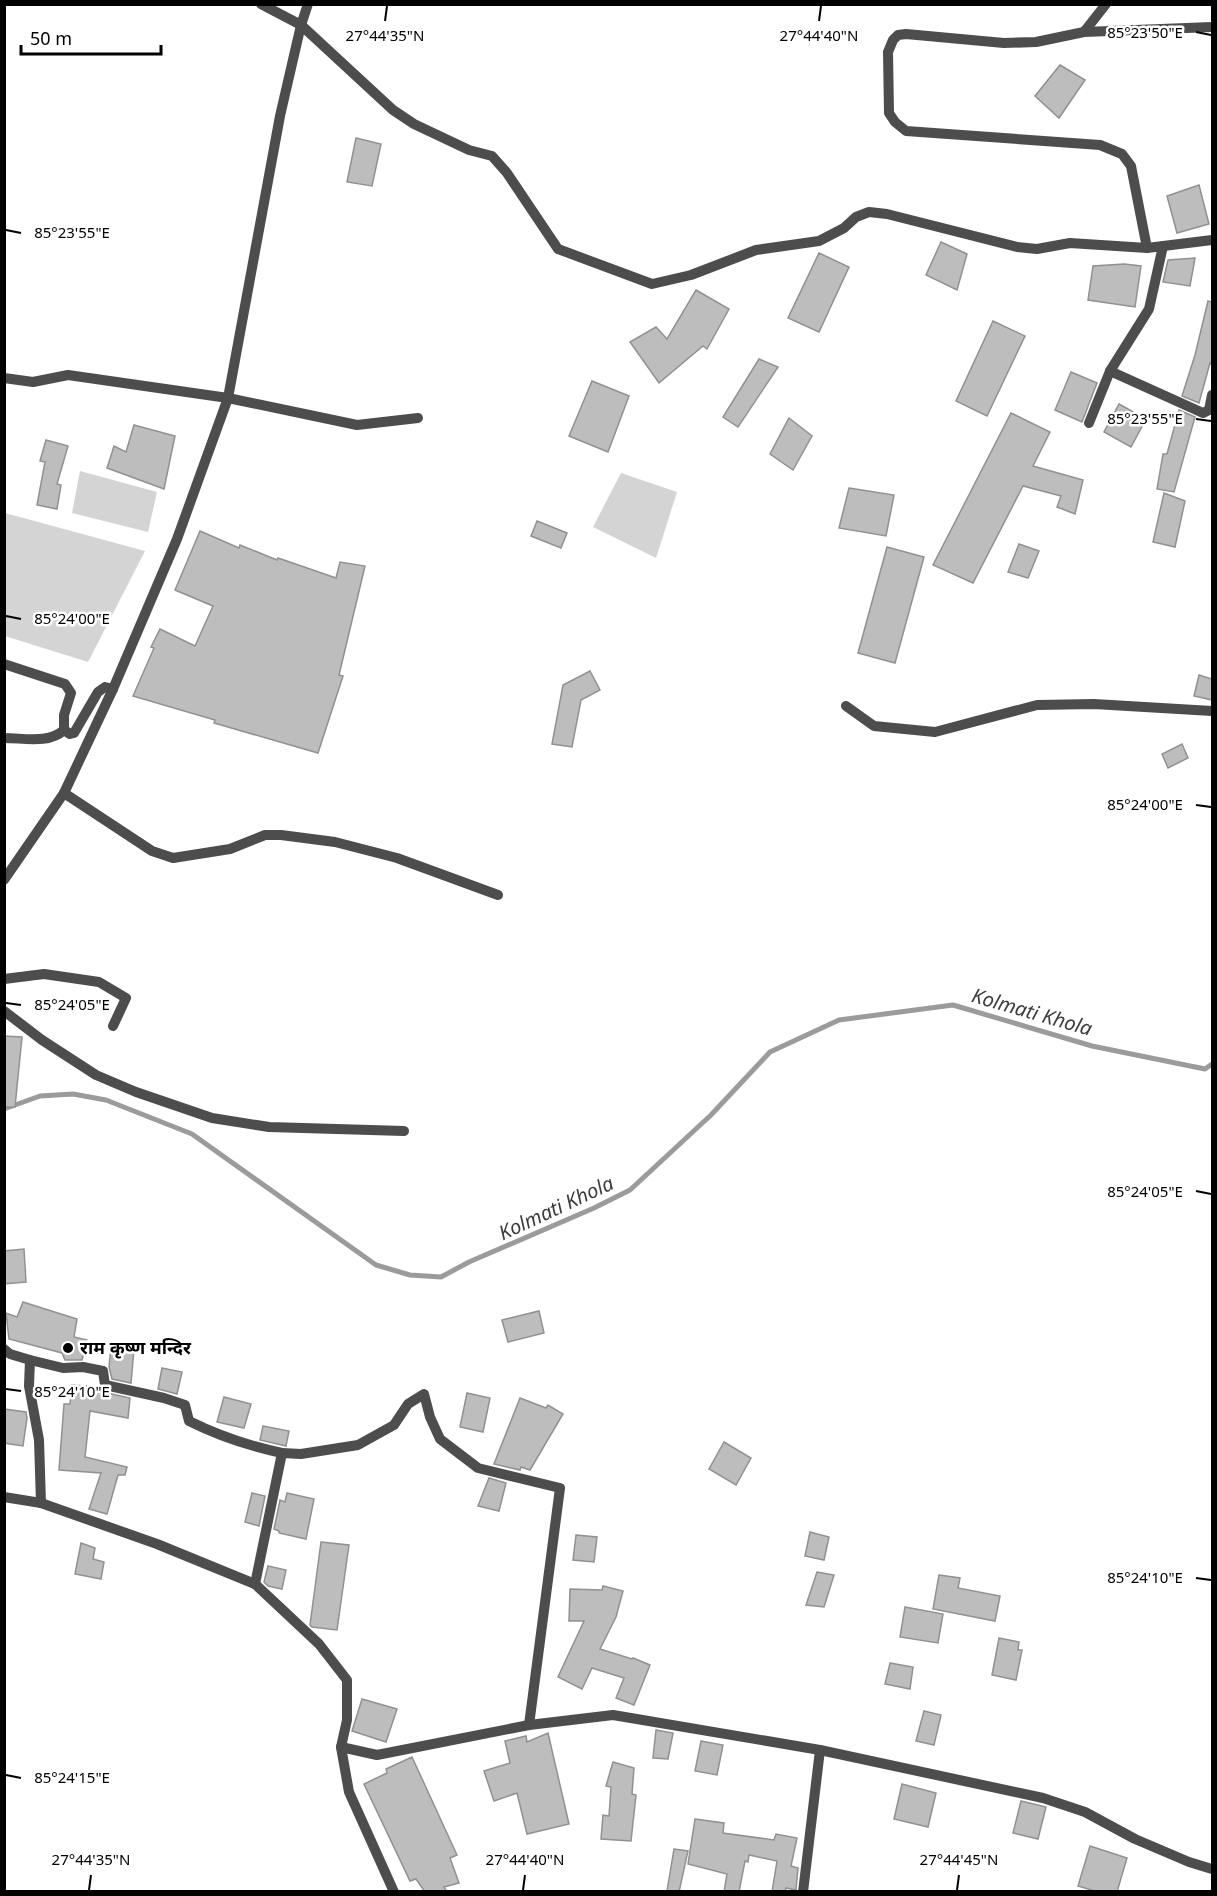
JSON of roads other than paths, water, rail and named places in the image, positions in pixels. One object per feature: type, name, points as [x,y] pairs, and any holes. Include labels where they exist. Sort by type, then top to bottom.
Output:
[{"type":"street","points":[[261,4],[301,25],[406,120],[470,150],[492,156],[507,173],[558,249],[652,284],[691,275],[756,250],[819,241],[844,228],[856,217],[868,212],[887,214],[1017,247],[1037,249],[1070,243],[1147,248],[1212,240]]},
{"type":"street","points":[[4,880],[64,793],[113,689],[177,539],[228,398],[280,116],[308,4]]},
{"type":"street","points":[[1084,32],[1106,4]]},
{"type":"street","points":[[1147,248],[1131,166],[1122,154],[1100,145],[906,131],[889,113],[888,52],[893,40],[898,35],[906,34],[1005,43],[1036,42],[1084,32],[1212,27]]},
{"type":"street","points":[[1089,423],[1110,371],[1149,309],[1163,246]]},
{"type":"street","points":[[1110,371],[1203,413],[1209,410],[1212,395]]},
{"type":"street","points":[[4,378],[33,382],[68,375],[228,398],[357,425],[418,418]]},
{"type":"street","points":[[4,664],[64,684],[71,693],[64,715],[64,730],[57,736],[39,739],[4,738]]},
{"type":"street","points":[[64,730],[74,734],[98,692],[105,687],[113,689]]},
{"type":"street","points":[[846,706],[874,726],[935,732],[1037,705],[1094,704],[1212,711]]},
{"type":"street","points":[[64,793],[153,851],[172,858],[230,849],[265,836],[281,836],[335,843],[398,858],[498,895]]},
{"type":"street","points":[[4,979],[44,974],[99,982],[126,999],[113,1026]]},
{"type":"street","points":[[4,1011],[42,1040],[96,1075],[136,1092],[212,1118],[269,1127],[404,1131]]},
{"type":"street","points":[[4,1349],[10,1354],[63,1368],[83,1367],[103,1371],[105,1385],[185,1405],[189,1422],[230,1440],[282,1453],[302,1454],[358,1445],[394,1425],[408,1404],[424,1394],[430,1417],[440,1439],[478,1468],[560,1488],[529,1725]]},
{"type":"street","points":[[30,1360],[29,1386],[39,1440],[41,1503]]},
{"type":"street","points":[[255,1584],[282,1453]]},
{"type":"street","points":[[4,1497],[41,1503],[157,1544],[255,1584],[319,1644],[348,1680],[347,1720],[341,1747],[348,1792],[394,1892]]},
{"type":"street","points":[[341,1747],[377,1755],[529,1725],[613,1715],[820,1750],[1043,1798],[1085,1812],[1135,1839],[1189,1862],[1212,1869]]},
{"type":"street","points":[[803,1892],[820,1750]]},
{"type":"waterway","name":"Kolmati Khola","points":[[4,1109],[40,1096],[73,1094],[106,1100],[192,1134],[376,1265],[410,1275],[441,1277],[469,1262],[630,1190],[711,1115],[770,1052],[839,1020],[953,1005],[1092,1046],[1205,1069],[1212,1064]]},
{"type":"place","name":"राम कृष्ण मन्दिर","points":[[68,1348]]}]
